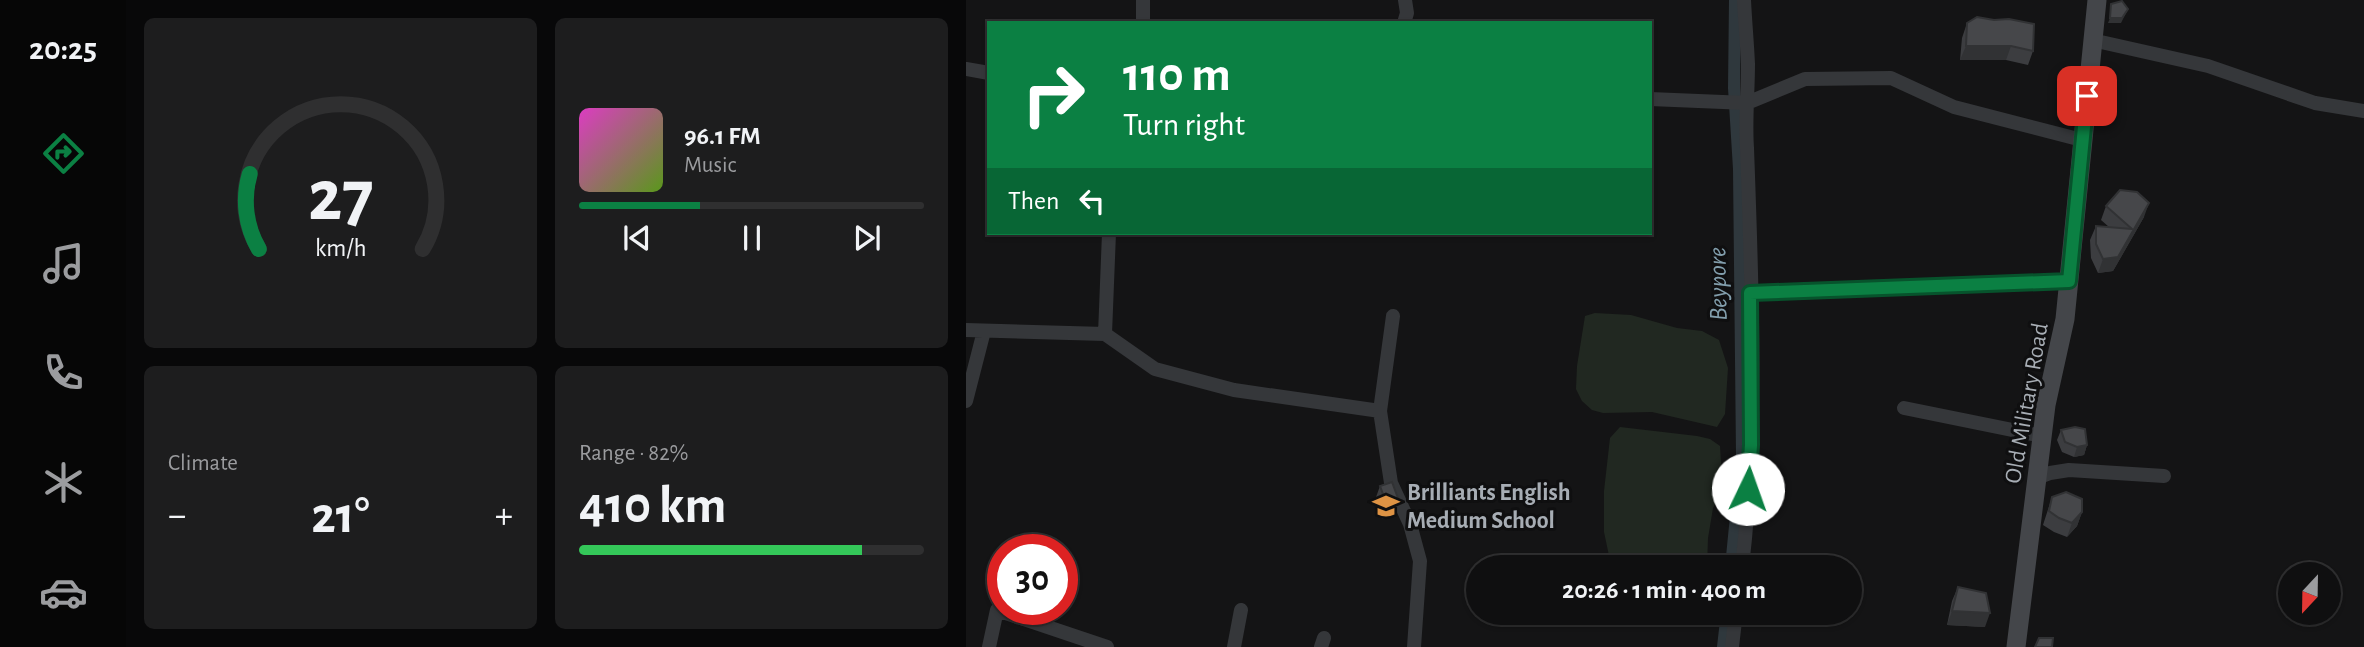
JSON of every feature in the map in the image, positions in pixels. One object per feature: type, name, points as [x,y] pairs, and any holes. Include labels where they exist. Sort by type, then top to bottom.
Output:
[{"type":"main road","name":"Old Military Road","points":[[2016,647],[2046,405],[2065,319],[2096,0]]},
{"type":"street","points":[[1143,0],[1143,21]]},
{"type":"street","points":[[1405,0],[1408,13],[1406,21]]},
{"type":"street","points":[[1743,555],[1751,445],[1752,232],[1744,0]]},
{"type":"street","points":[[2092,40],[2208,66],[2315,103],[2364,111]]},
{"type":"street","points":[[966,69],[987,73]]},
{"type":"street","points":[[1652,99],[1746,103],[1805,79],[1891,78],[1954,107],[2082,140]]},
{"type":"street","points":[[1105,334],[1109,235]]},
{"type":"street","points":[[1750,293],[2069,281]]},
{"type":"street","points":[[1393,316],[1380,411],[1391,483],[1410,524],[1420,561],[1414,647]]},
{"type":"street","points":[[966,330],[1105,334],[1155,369],[1234,390],[1380,411]]},
{"type":"street","points":[[966,401],[984,331]]},
{"type":"street","points":[[1904,408],[2042,436]]},
{"type":"street","points":[[2037,478],[2069,470],[2164,476]]},
{"type":"street","points":[[989,647],[997,610],[1107,647]]},
{"type":"street","points":[[1234,647],[1241,610]]},
{"type":"street","points":[[1732,647],[1735,625]]},
{"type":"shaded area","points":[[1595,313],[1631,315],[1677,328],[1702,331],[1719,340],[1728,368],[1725,414],[1717,427],[1652,412],[1603,413],[1592,410],[1582,401],[1576,389],[1577,366],[1585,316]]},
{"type":"shaded area","points":[[1620,427],[1697,436],[1710,439],[1720,446],[1722,478],[1720,494],[1713,508],[1707,555],[1609,555],[1604,532],[1604,491],[1610,438]]},
{"type":"building","points":[[2122,1],[2128,9],[2122,18],[2110,18],[2111,4]]},
{"type":"building","points":[[1977,17],[2034,24],[2033,51],[2011,46],[1966,46],[1967,23]]},
{"type":"building","points":[[2120,190],[2137,192],[2149,203],[2118,257],[2103,259],[2096,244],[2096,226],[2132,229],[2106,206]]},
{"type":"building","points":[[2075,427],[2085,429],[2087,445],[2077,447],[2065,442],[2061,430]]},
{"type":"building","points":[[1392,482],[1399,501],[1387,505],[1380,486]]},
{"type":"building","points":[[2066,492],[2082,499],[2082,512],[2072,523],[2049,511],[2052,497]]},
{"type":"building","points":[[1958,587],[1986,593],[1990,613],[1952,611]]},
{"type":"building","points":[[2039,638],[2053,638],[2052,647],[2035,647]]},
{"type":"waterway","name":"Beypore","points":[[1732,555],[1742,455],[1739,169],[1734,88],[1735,0]]},
{"type":"waterway","name":"Beypore","points":[[1723,647],[1726,625]]},
{"type":"place","name":"Brilliants English Medium School","points":[[1386,506]]},
{"type":"route","points":[[1748,489],[1751,445],[1750,293],[2069,281],[2087,96]]}]
